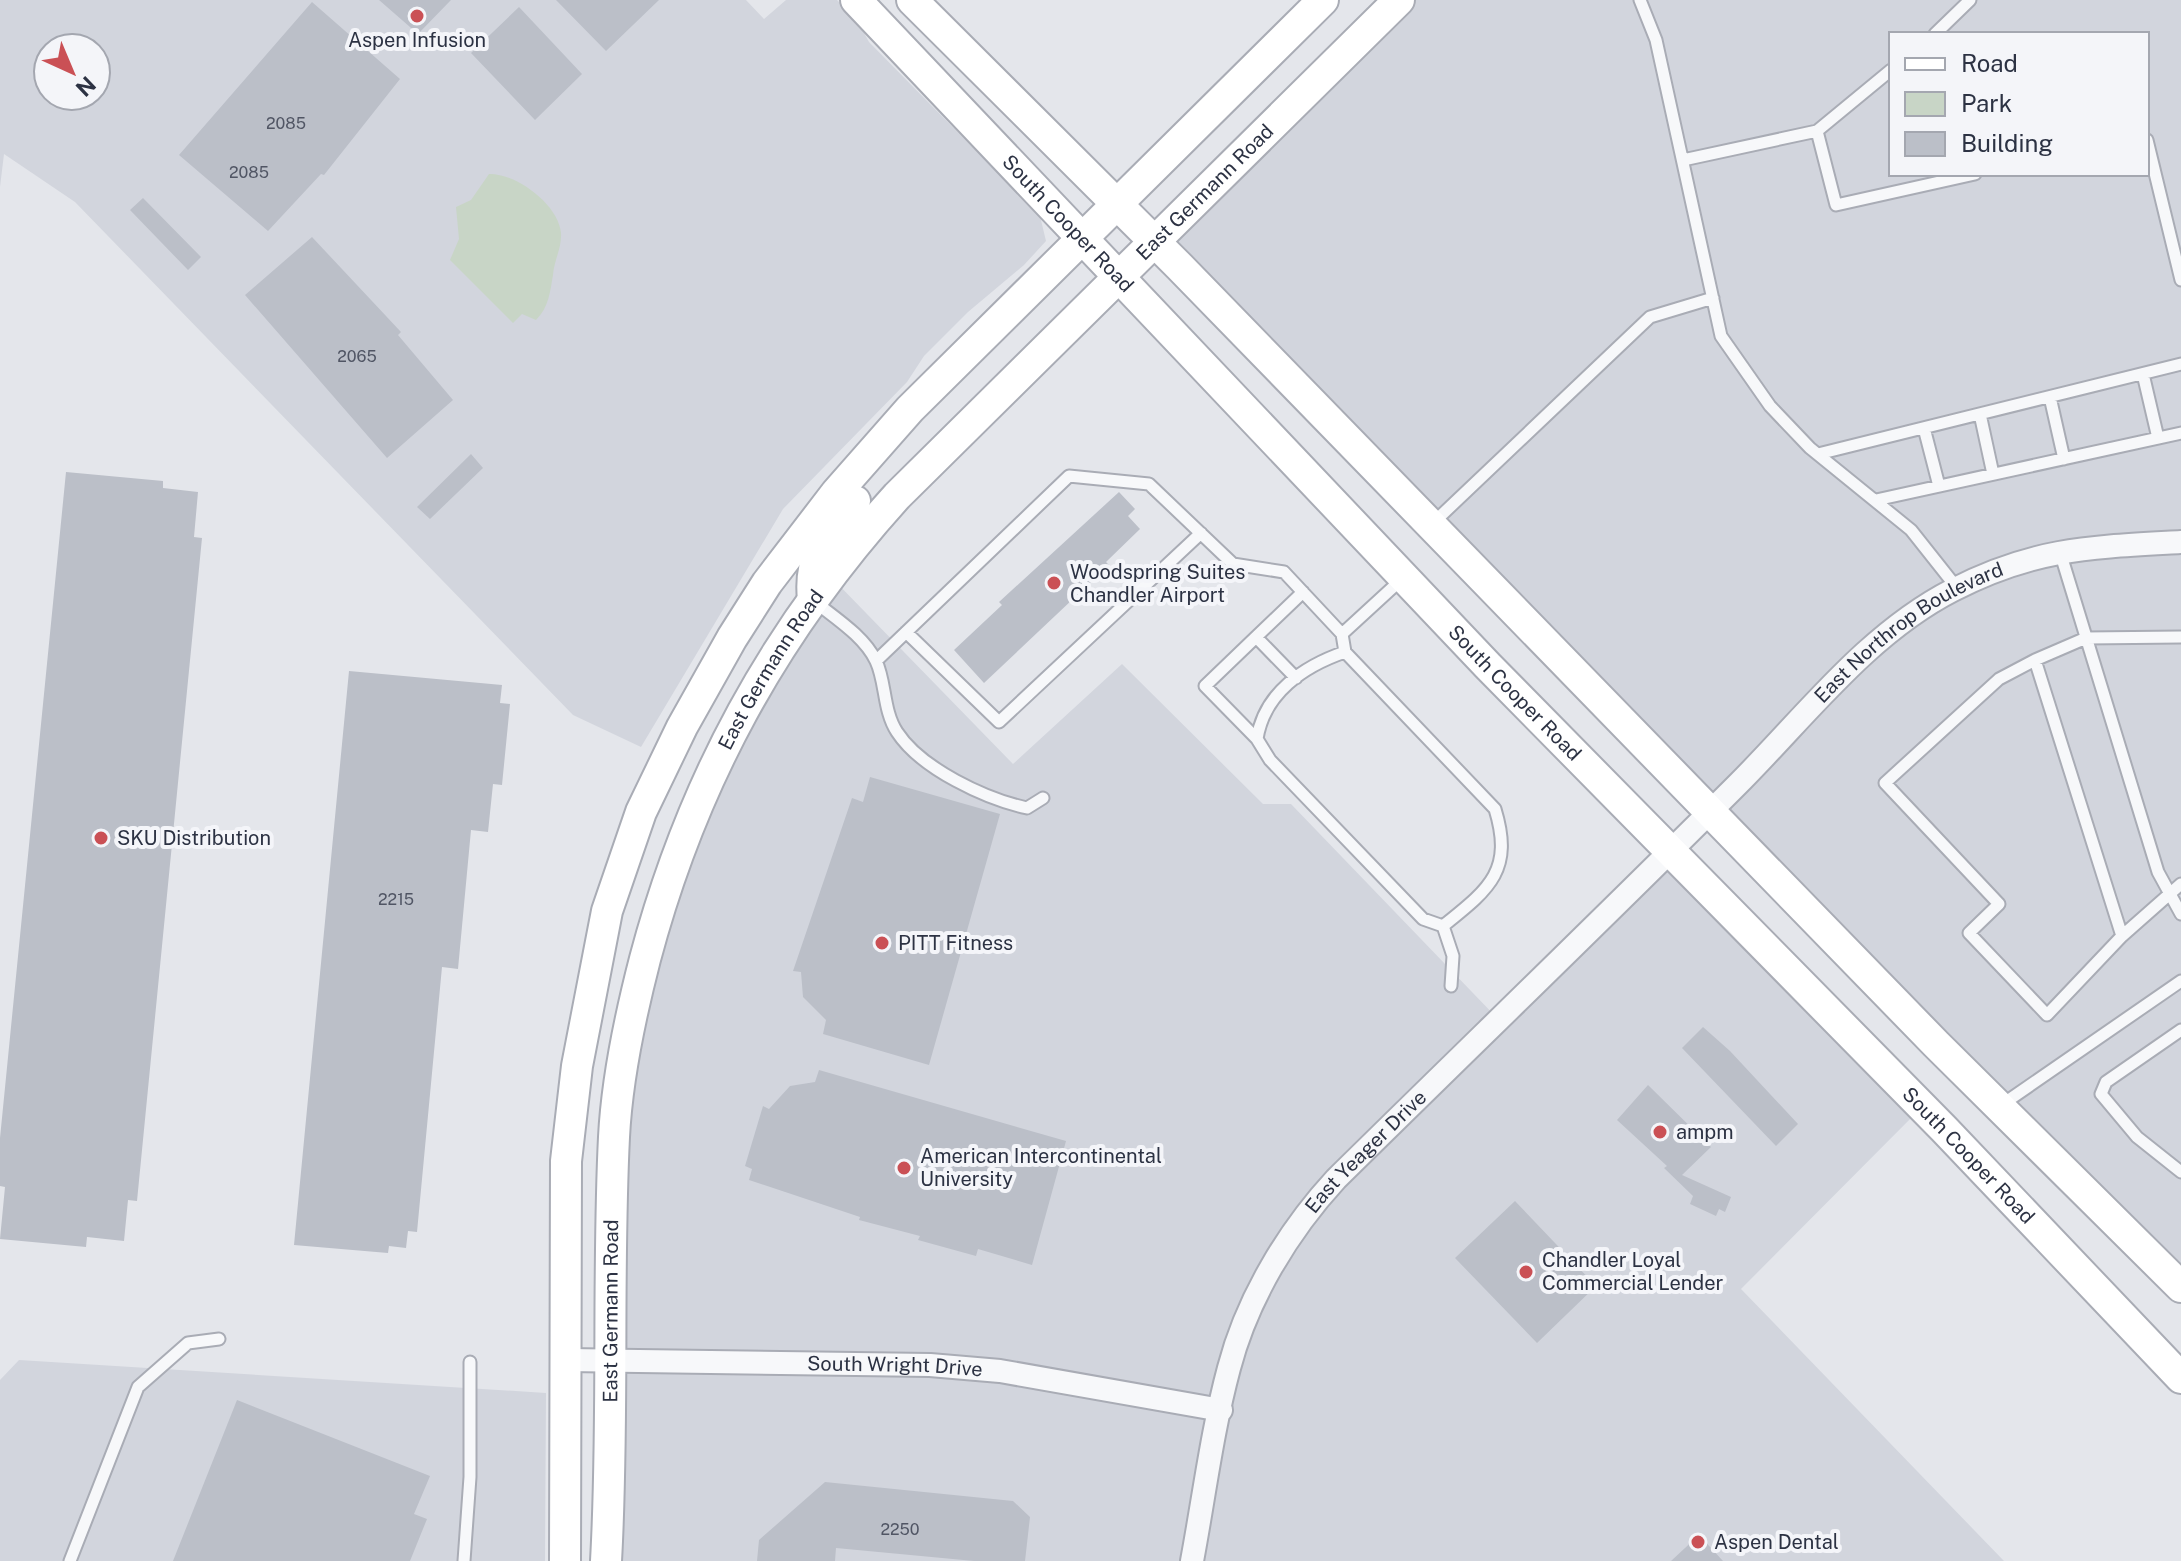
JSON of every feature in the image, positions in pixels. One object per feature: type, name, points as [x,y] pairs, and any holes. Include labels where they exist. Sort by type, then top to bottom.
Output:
[{"type":"main road","name":"South Cooper Road","points":[[856,0],[1404,577],[1999,1107],[2181,1287]]},
{"type":"main road","name":"South Cooper Road","points":[[912,0],[1432,525],[1944,1129],[2181,1378]]},
{"type":"main road","points":[[565,1561],[566,1161],[577,1066],[607,911],[641,812],[682,727],[767,583],[883,438],[1082,236],[1323,0]]},
{"type":"main road","name":"East Germann Road","points":[[606,1561],[614,1135],[624,1057],[651,938],[677,852],[707,777],[739,715],[847,552],[897,496],[1399,0]]},
{"type":"main road","points":[[813,601],[811,574],[818,552],[872,479],[883,438]]},
{"type":"street","name":"East Northrop Boulevard","points":[[1690,830],[1862,656],[1907,619],[1957,588],[2038,555],[2181,542]]},
{"type":"street","name":"East Yeager Drive","points":[[1192,1561],[1229,1367],[1251,1311],[1302,1216],[1690,830]]},
{"type":"street","name":"South Wright Drive","points":[[567,1360],[611,1363],[851,1361],[930,1365],[1000,1371],[1221,1410]]},
{"type":"lane","points":[[1640,0],[1656,40],[1721,336],[1770,406],[1818,454],[1911,530],[1957,588]]},
{"type":"lane","points":[[1937,32],[1970,0]]},
{"type":"lane","points":[[1683,160],[1817,131],[1889,72]]},
{"type":"lane","points":[[1817,131],[1836,205],[1966,176]]},
{"type":"lane","points":[[2149,148],[2181,280]]},
{"type":"lane","points":[[1432,525],[1650,317],[1713,298]]},
{"type":"lane","points":[[1818,454],[2181,364]]},
{"type":"lane","points":[[2143,374],[2158,438]]},
{"type":"lane","points":[[2050,397],[2064,459]]},
{"type":"lane","points":[[1980,414],[1993,474]]},
{"type":"lane","points":[[1924,428],[1939,486]]},
{"type":"lane","points":[[1876,500],[2181,433]]},
{"type":"lane","points":[[876,661],[1069,476],[1149,484],[1233,564],[1284,572],[1342,634],[1345,652],[1495,809],[1503,836],[1501,866],[1476,899],[1443,926]]},
{"type":"lane","points":[[906,632],[999,722],[1201,533]]},
{"type":"lane","points":[[2060,551],[2158,872],[2181,914]]},
{"type":"lane","points":[[1342,634],[1404,577]]},
{"type":"lane","points":[[1303,592],[1205,686],[1257,739],[1270,760],[1423,919],[1443,926]]},
{"type":"lane","points":[[813,601],[851,631],[876,661],[897,732],[920,754],[968,789],[993,800],[1027,808],[1043,798]]},
{"type":"lane","points":[[1256,637],[1296,678]]},
{"type":"lane","points":[[2181,637],[2086,638],[2035,660],[1999,679],[1885,783],[1999,904],[1969,933],[2047,1015],[2122,936],[2181,884]]},
{"type":"lane","points":[[1257,739],[1268,705],[1313,662],[1345,652]]},
{"type":"lane","points":[[2035,660],[2122,936]]},
{"type":"lane","points":[[1443,926],[1453,956],[1451,986]]},
{"type":"lane","points":[[1999,1107],[2181,981]]},
{"type":"lane","points":[[2181,1030],[2106,1082],[2101,1094],[2137,1137],[2181,1172]]},
{"type":"lane","points":[[70,1561],[138,1387],[188,1343],[219,1339]]},
{"type":"lane","points":[[464,1561],[470,1477],[470,1362]]},
{"type":"shaded area","points":[[0,0],[746,0],[764,19],[786,0],[837,0],[858,22],[869,42],[1040,216],[1046,241],[924,356],[907,382],[783,509],[641,747],[573,715],[75,202],[4,154],[0,187]]},
{"type":"shaded area","points":[[1399,0],[2181,0],[2181,1286],[1154,242]]},
{"type":"shaded area","points":[[830,576],[1013,764],[1122,664],[1263,804],[1291,804],[1498,1019],[1670,850],[1922,1107],[1741,1289],[2004,1561],[606,1561],[614,1135],[677,852]]},
{"type":"shaded area","points":[[19,1360],[546,1393],[545,1561],[0,1561],[0,1380]]},
{"type":"green space","points":[[489,174],[500,175],[523,185],[544,202],[558,222],[561,238],[550,293],[544,310],[536,320],[522,314],[513,323],[450,260],[459,239],[456,207],[471,200]]},
{"type":"building","name":"Aspen Infusion","points":[[379,0],[451,0],[418,34]]},
{"type":"building","points":[[556,0],[659,0],[606,51]]},
{"type":"building","points":[[312,2],[400,79],[324,175],[321,174],[268,231],[179,155]]},
{"type":"building","points":[[519,7],[582,74],[535,120],[471,53]]},
{"type":"building","points":[[143,198],[201,257],[188,270],[130,210]]},
{"type":"building","points":[[312,237],[401,332],[398,335],[453,400],[387,458],[245,295]]},
{"type":"building","points":[[471,454],[483,468],[430,519],[417,507]]},
{"type":"building","name":"SKU Distribution","points":[[66,472],[163,481],[163,488],[198,492],[194,537],[202,538],[137,1201],[128,1200],[124,1241],[87,1237],[86,1247],[0,1239],[5,1187],[0,1186],[0,1138]]},
{"type":"building","name":"Woodspring Suites Chandler Airport","points":[[1119,492],[1135,509],[1128,516],[1140,529],[1106,562],[1109,565],[984,683],[954,650],[1002,605],[999,602]]},
{"type":"building","points":[[349,671],[502,685],[500,703],[510,704],[502,785],[493,784],[488,832],[471,830],[458,969],[442,967],[417,1232],[408,1231],[406,1248],[389,1246],[388,1253],[294,1245]]},
{"type":"building","name":"PITT Fitness","points":[[870,777],[1000,814],[929,1065],[823,1034],[826,1020],[803,997],[801,972],[793,971],[852,798],[863,802]]},
{"type":"building","points":[[1703,1027],[1730,1051],[1798,1124],[1776,1146],[1682,1048]]},
{"type":"building","name":"American Intercontinental University","points":[[819,1070],[1066,1141],[1032,1265],[978,1249],[976,1256],[918,1240],[920,1236],[859,1220],[860,1217],[749,1180],[752,1169],[745,1166],[763,1106],[769,1109],[790,1086],[815,1082]]},
{"type":"building","name":"ampm","points":[[1648,1085],[1711,1147],[1682,1175],[1731,1197],[1725,1212],[1719,1209],[1716,1216],[1690,1204],[1693,1196],[1664,1168],[1667,1166],[1617,1120]]},
{"type":"building","name":"Chandler Loyal Commercial Lender","points":[[1515,1201],[1596,1286],[1537,1343],[1455,1258]]},
{"type":"building","points":[[237,1400],[430,1476],[414,1514],[427,1519],[410,1561],[173,1561]]},
{"type":"building","points":[[825,1482],[1013,1501],[1030,1517],[1025,1561],[974,1561],[836,1548],[835,1561],[757,1561],[759,1540]]},
{"type":"building","name":"Aspen Dental","points":[[1699,1535],[1723,1561],[1671,1561]]},
{"type":"place","name":"Aspen Infusion","points":[[417,16]]},
{"type":"place","name":"Woodspring Suites Chandler Airport","points":[[1054,583]]},
{"type":"place","name":"SKU Distribution","points":[[101,838]]},
{"type":"place","name":"PITT Fitness","points":[[882,943]]},
{"type":"place","name":"ampm","points":[[1660,1132]]},
{"type":"place","name":"American Intercontinental University","points":[[904,1168]]},
{"type":"place","name":"Chandler Loyal Commercial Lender","points":[[1526,1272]]},
{"type":"place","name":"Aspen Dental","points":[[1698,1542]]}]
